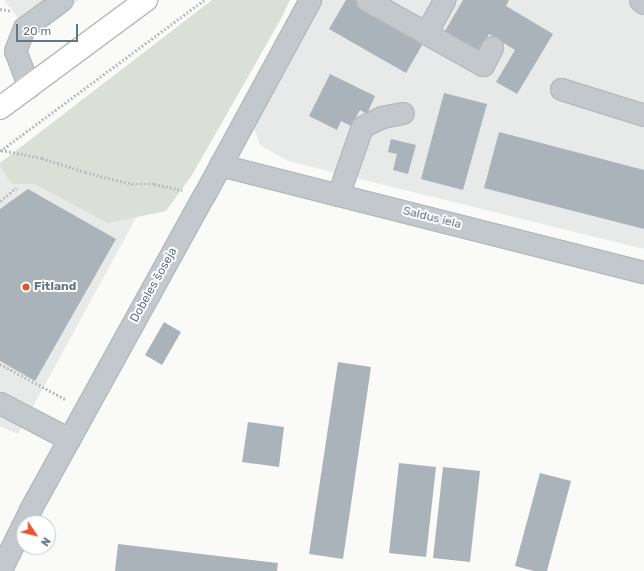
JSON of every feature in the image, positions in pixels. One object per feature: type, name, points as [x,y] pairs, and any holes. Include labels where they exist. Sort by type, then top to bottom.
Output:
[{"type":"main road","points":[[0,108],[146,0]]},
{"type":"street","points":[[29,87],[15,51],[24,28],[62,0]]},
{"type":"street","name":"Dobeles šoseja","points":[[0,571],[32,506],[310,0]]},
{"type":"street","points":[[367,0],[483,65],[492,47]]},
{"type":"street","points":[[426,33],[444,0]]},
{"type":"street","points":[[640,0],[644,3]]},
{"type":"street","points":[[561,89],[644,115]]},
{"type":"street","points":[[338,195],[362,128],[382,117],[403,112]]},
{"type":"street","name":"Saldus iela","points":[[220,165],[644,272]]},
{"type":"street","points":[[0,404],[69,439]]},
{"type":"path","points":[[0,150],[204,0]]},
{"type":"path","points":[[0,9],[18,12]]},
{"type":"path","points":[[0,150],[42,158],[85,172],[132,184],[154,184],[204,195]]},
{"type":"path","points":[[0,202],[16,188]]},
{"type":"path","points":[[0,364],[65,399]]},
{"type":"shaded area","points":[[4,0],[79,0],[31,35]]},
{"type":"shaded area","points":[[212,0],[290,0],[282,17],[192,175],[166,211],[108,223],[34,184],[12,184],[0,166],[0,163]]},
{"type":"shaded area","points":[[319,0],[644,0],[644,249],[288,161],[260,145],[251,120]]},
{"type":"shaded area","points":[[0,163],[137,216],[18,434],[0,426]]},
{"type":"building","points":[[346,0],[355,0],[425,40],[406,73],[329,29]]},
{"type":"building","points":[[463,0],[509,0],[506,6],[553,34],[517,94],[496,82],[515,50],[489,34],[475,58],[441,38]]},
{"type":"building","points":[[330,74],[375,96],[367,114],[360,110],[351,126],[341,121],[337,130],[309,116]]},
{"type":"building","points":[[444,93],[487,104],[463,190],[421,179]]},
{"type":"building","points":[[499,132],[644,170],[644,229],[484,188]]},
{"type":"building","points":[[391,139],[416,145],[408,174],[393,170],[397,154],[388,152]]},
{"type":"building","points":[[28,189],[116,239],[35,381],[0,361],[0,209]]},
{"type":"building","points":[[164,322],[181,332],[162,365],[145,355]]},
{"type":"building","points":[[338,362],[371,367],[343,559],[309,554]]},
{"type":"building","points":[[248,422],[284,427],[279,467],[242,462]]},
{"type":"building","points":[[399,463],[436,467],[426,557],[389,553]]},
{"type":"building","points":[[443,467],[480,471],[470,562],[433,558]]},
{"type":"building","points":[[540,473],[571,481],[547,571],[534,571],[515,566]]},
{"type":"building","points":[[118,544],[278,563],[277,571],[115,571]]},
{"type":"place","name":"Fitland","points":[[26,287]]}]
